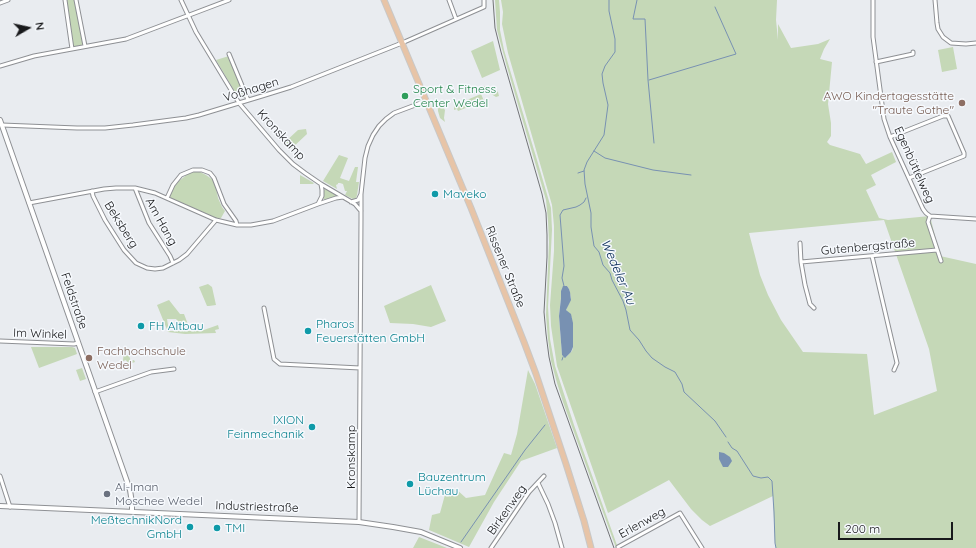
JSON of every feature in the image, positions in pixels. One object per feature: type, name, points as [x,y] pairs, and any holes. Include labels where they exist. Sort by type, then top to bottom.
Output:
[{"type":"main road","name":"Rissener Straße","points":[[384,0],[473,214],[536,374],[580,507],[591,548]]},
{"type":"street","points":[[1,3],[8,0]]},
{"type":"street","points":[[65,0],[72,49]]},
{"type":"street","points":[[76,0],[85,46]]},
{"type":"street","name":"Kronskamp","points":[[181,0],[209,56],[239,103],[286,156],[305,173],[361,210],[360,522]]},
{"type":"street","points":[[0,66],[30,57],[126,39],[229,0]]},
{"type":"street","points":[[449,0],[456,20]]},
{"type":"street","name":"Voßhagen","points":[[1,125],[105,128],[133,126],[186,118],[239,103],[302,82],[402,43],[484,7],[484,0]]},
{"type":"street","name":"Egenbüttelweg","points":[[873,0],[873,37],[884,119],[890,137],[923,208],[930,216],[928,222],[941,261]]},
{"type":"street","points":[[935,0],[938,29],[944,38],[952,43],[976,43]]},
{"type":"street","points":[[876,62],[913,53],[914,60]]},
{"type":"street","name":"Kronskamp","points":[[229,54],[248,100]]},
{"type":"street","points":[[361,210],[361,194],[365,158],[373,135],[379,126],[394,113],[426,101]]},
{"type":"street","points":[[890,137],[943,116],[948,116],[964,156],[909,178]]},
{"type":"street","name":"Feldstraße","points":[[0,120],[130,490],[132,512]]},
{"type":"street","points":[[167,198],[173,185],[181,175],[193,170],[202,170],[210,173],[214,178],[224,204],[236,221],[237,225]]},
{"type":"street","points":[[318,204],[322,196],[321,184]]},
{"type":"street","points":[[29,203],[92,191],[116,188],[135,188],[155,193],[216,220],[237,225],[251,225],[267,223],[318,204],[343,197]]},
{"type":"street","name":"Am Hang","points":[[135,188],[149,223],[170,256],[172,263]]},
{"type":"street","name":"Beksberg","points":[[92,191],[105,220],[124,250],[136,263],[147,268],[162,268],[179,260],[187,254],[216,220]]},
{"type":"street","points":[[351,202],[358,200],[361,194]]},
{"type":"street","points":[[930,216],[976,219]]},
{"type":"street","points":[[800,244],[805,285],[810,304],[814,308]]},
{"type":"street","name":"Gutenbergstraße","points":[[801,262],[937,250]]},
{"type":"street","points":[[872,256],[897,363],[894,370]]},
{"type":"street","points":[[264,308],[274,359],[280,364],[360,368]]},
{"type":"street","name":"Im Winkel","points":[[0,341],[78,343]]},
{"type":"street","points":[[96,392],[151,372],[174,369]]},
{"type":"street","points":[[0,476],[10,507]]},
{"type":"street","name":"Birkenweg","points":[[492,548],[529,492],[544,476]]},
{"type":"street","name":"Birkenweg","points":[[538,483],[548,504],[562,548]]},
{"type":"street","name":"Industriestraße","points":[[0,506],[360,522],[393,526],[421,532],[460,548]]},
{"type":"street","name":"Erlenweg","points":[[618,547],[680,513],[702,548]]},
{"type":"green space","points":[[65,0],[76,0],[85,46],[72,49]]},
{"type":"green space","points":[[495,0],[499,0],[500,30],[504,50],[551,208],[552,230],[548,307],[550,339],[555,366],[574,425],[618,548],[616,548],[563,402],[551,361],[546,315],[549,242],[546,200],[497,30]]},
{"type":"green space","points":[[501,0],[777,0],[776,20],[778,40],[778,24],[791,48],[818,44],[830,39],[820,59],[832,62],[828,104],[831,123],[831,136],[827,142],[830,145],[860,154],[866,164],[892,152],[896,162],[871,175],[876,185],[866,190],[879,218],[888,220],[930,216],[940,256],[976,264],[976,548],[776,548],[773,496],[710,526],[691,509],[669,480],[608,513],[557,366],[551,326],[550,305],[554,251],[552,205],[508,53],[502,24],[503,12]],"holes":[[[884,220],[929,349],[937,391],[874,415],[867,354],[803,352],[781,320],[768,295],[760,275],[749,233]],[[567,286],[571,298],[566,310],[572,318],[573,347],[572,351],[566,357],[562,355],[559,316],[562,288]]]},
{"type":"green space","points":[[493,41],[500,70],[482,78],[471,51]]},
{"type":"green space","points":[[953,47],[957,69],[942,72],[938,50]]},
{"type":"green space","points":[[229,56],[246,98],[238,97],[216,60]]},
{"type":"green space","points":[[488,86],[494,89],[498,92],[499,96],[496,97],[488,92],[481,91],[480,87]]},
{"type":"green space","points":[[481,94],[484,101],[458,111],[457,109],[454,110],[455,105]]},
{"type":"green space","points":[[441,106],[445,110],[445,122],[440,118],[437,108]]},
{"type":"green space","points":[[306,129],[307,134],[291,149],[285,142],[298,130]]},
{"type":"green space","points":[[339,155],[348,158],[340,178],[349,181],[355,167],[358,167],[356,182],[359,182],[356,198],[353,199],[345,195],[347,191],[345,191],[343,184],[338,183],[336,185],[337,189],[323,181]]},
{"type":"green space","points":[[198,171],[213,180],[218,198],[225,211],[221,218],[218,219],[169,197],[173,188],[179,181],[189,173]]},
{"type":"green space","points":[[300,175],[314,183],[300,184]]},
{"type":"green space","points":[[326,189],[337,196],[325,200],[323,198],[323,190]]},
{"type":"green space","points":[[208,284],[212,287],[216,305],[207,306],[199,287]]},
{"type":"green space","points":[[431,285],[446,321],[431,327],[413,324],[390,323],[384,306]]},
{"type":"green space","points":[[169,300],[180,314],[184,314],[189,327],[186,324],[180,324],[176,319],[167,319],[169,331],[201,331],[218,325],[219,329],[215,330],[216,333],[185,334],[168,332],[157,305]]},
{"type":"green space","points":[[31,347],[72,347],[75,348],[77,354],[39,368]]},
{"type":"green space","points":[[124,352],[129,356],[131,361],[134,360],[135,362],[121,367],[120,364],[127,362],[126,360],[123,361]]},
{"type":"green space","points":[[82,368],[86,379],[80,381],[76,370]]},
{"type":"green space","points":[[528,370],[535,384],[557,448],[521,461],[494,502],[469,547],[429,530],[432,515],[440,513],[446,491],[456,489],[466,498],[485,495],[504,453],[511,455],[517,434]]},
{"type":"green space","points":[[419,537],[447,548],[413,548]]},
{"type":"water","points":[[563,286],[567,286],[570,292],[571,300],[566,310],[571,314],[573,323],[573,347],[571,352],[565,358],[562,355],[559,316],[561,291]]},
{"type":"water","points":[[719,452],[730,457],[732,461],[728,467],[723,467],[719,459]]},
{"type":"waterway","name":"Wedeler Au","points":[[609,0],[609,11],[615,39],[615,52],[605,66],[602,74],[608,105],[604,135],[587,162],[584,170],[585,184],[591,213],[591,227],[594,246],[599,252],[603,265],[610,273],[623,301],[630,330],[652,358],[675,372],[682,384],[684,392],[715,421],[726,437]]},
{"type":"waterway","points":[[637,0],[633,19],[645,19],[648,80],[654,143]]},
{"type":"waterway","points":[[649,80],[736,54],[715,7]]},
{"type":"waterway","points":[[594,151],[605,158],[653,170],[691,175]]},
{"type":"waterway","name":"Wedeler Au","points":[[578,173],[584,171]]},
{"type":"waterway","points":[[564,286],[562,278],[564,266],[560,215],[563,210],[580,205],[586,198]]},
{"type":"waterway","points":[[461,542],[525,450],[545,425]]},
{"type":"waterway","name":"Wedeler Au","points":[[728,442],[732,448],[737,451],[753,476],[761,478],[768,477],[772,481],[776,548]]},
{"type":"tram line","points":[[493,0],[495,28],[546,213],[547,257],[544,312],[549,357],[555,384],[614,548]]},
{"type":"place","name":"Sport & Fitness Center Wedel","points":[[405,96]]},
{"type":"place","name":"AWO Kindertagesstätte \"Traute Gothe\"","points":[[962,103]]},
{"type":"place","name":"Maveko","points":[[435,194]]},
{"type":"place","name":"FH Altbau","points":[[141,326]]},
{"type":"place","name":"Pharos Feuerstätten GmbH","points":[[308,331]]},
{"type":"place","name":"Fachhochschule Wedel","points":[[89,358]]},
{"type":"place","name":"IXION Feinmechanik","points":[[312,427]]},
{"type":"place","name":"Bauzentrum Lüchau","points":[[410,484]]},
{"type":"place","name":"Al-Iman Moschee Wedel","points":[[107,494]]},
{"type":"place","name":"MeßtechnikNord GmbH","points":[[190,527]]},
{"type":"place","name":"TMI","points":[[217,528]]}]
